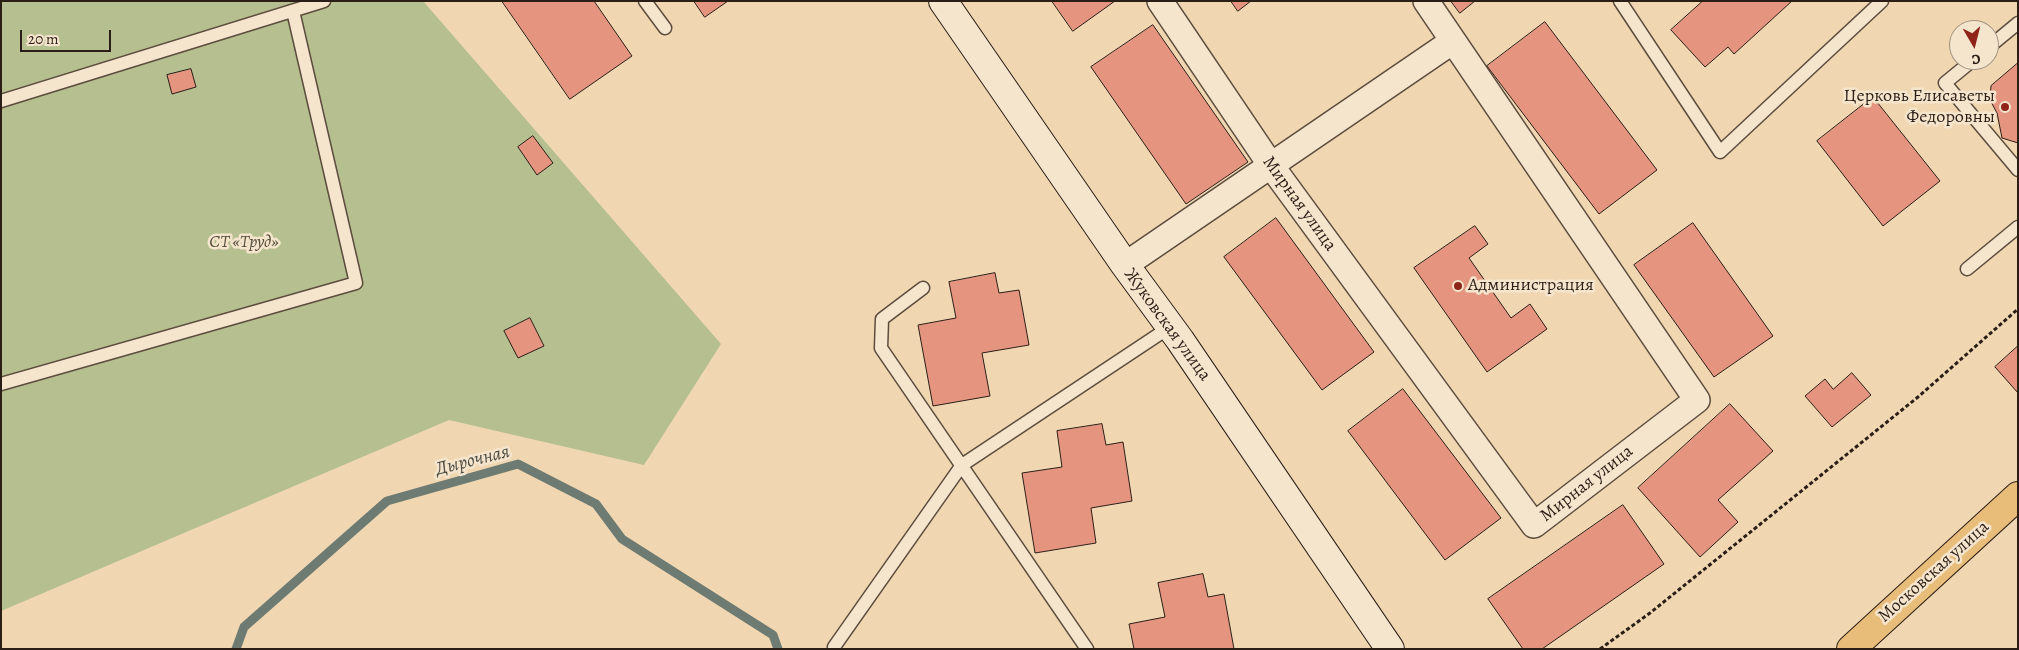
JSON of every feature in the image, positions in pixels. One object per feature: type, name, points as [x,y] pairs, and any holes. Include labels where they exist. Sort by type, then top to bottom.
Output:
[{"type":"highway","name":"Московская улица","points":[[1851,649],[2018,496]]},
{"type":"main road","name":"Жуковская улица","points":[[943,1],[1125,266],[1170,327],[1390,649]]},
{"type":"street","name":"Мирная улица","points":[[1160,1],[1272,167],[1534,525],[1697,400],[1426,1]]},
{"type":"street","points":[[1125,266],[1272,167],[1453,41]]},
{"type":"lane","points":[[1,101],[324,1]]},
{"type":"lane","points":[[645,1],[665,28]]},
{"type":"lane","points":[[1620,1],[1720,152],[1882,1]]},
{"type":"lane","points":[[1,384],[356,283],[294,11]]},
{"type":"lane","points":[[1999,39],[2018,23]]},
{"type":"lane","points":[[1961,70],[1946,83],[2018,170]]},
{"type":"lane","points":[[1967,269],[2018,227]]},
{"type":"lane","points":[[923,288],[882,319],[882,348],[1087,649]]},
{"type":"lane","points":[[834,647],[962,465],[1170,327]]},
{"type":"path","points":[[1600,649],[1650,613],[1918,397],[2018,309]]},
{"type":"green space","name":"СТ «Труд»","points":[[1,1],[423,1],[721,344],[644,465],[449,420],[1,611]]},
{"type":"building","points":[[502,1],[594,1],[632,56],[570,99]]},
{"type":"building","points":[[694,1],[728,1],[705,17]]},
{"type":"building","points":[[1052,1],[1115,1],[1073,31]]},
{"type":"building","points":[[1231,1],[1251,1],[1238,11]]},
{"type":"building","points":[[1451,1],[1475,1],[1460,13]]},
{"type":"building","points":[[1703,1],[1792,1],[1734,54],[1728,47],[1705,67],[1671,30]]},
{"type":"building","points":[[1545,22],[1657,170],[1599,214],[1487,66]]},
{"type":"building","points":[[1153,25],[1248,162],[1186,204],[1091,67]]},
{"type":"building","name":"Церковь Елисаветы Федоровны","points":[[2018,63],[2018,143],[2002,138],[1997,113],[1990,100],[1991,86]]},
{"type":"building","points":[[191,69],[196,87],[172,94],[167,75]]},
{"type":"building","points":[[1873,97],[1940,181],[1883,226],[1817,141]]},
{"type":"building","points":[[533,136],[553,163],[537,175],[518,147]]},
{"type":"building","points":[[1276,218],[1374,352],[1322,390],[1224,257]]},
{"type":"building","points":[[1693,223],[1773,336],[1714,377],[1634,265]]},
{"type":"building","name":"Администрация","points":[[1475,226],[1488,244],[1469,258],[1511,318],[1530,304],[1547,329],[1487,372],[1414,268]]},
{"type":"building","points":[[995,273],[999,293],[1019,290],[1029,345],[982,353],[990,396],[933,406],[918,325],[956,318],[949,282]]},
{"type":"building","points":[[530,318],[544,346],[518,358],[504,331]]},
{"type":"building","points":[[2018,346],[2018,393],[1995,367]]},
{"type":"building","points":[[1852,373],[1871,395],[1832,427],[1805,396],[1825,379],[1833,389]]},
{"type":"building","points":[[1403,389],[1501,518],[1445,560],[1348,431]]},
{"type":"building","points":[[1730,404],[1773,451],[1718,500],[1738,522],[1700,557],[1638,488]]},
{"type":"building","points":[[1102,424],[1106,445],[1123,442],[1132,501],[1091,508],[1096,543],[1035,553],[1022,473],[1062,467],[1057,431]]},
{"type":"building","points":[[1623,505],[1664,564],[1542,649],[1523,649],[1488,599]]},
{"type":"building","points":[[1203,574],[1208,597],[1224,594],[1234,649],[1134,649],[1129,624],[1165,617],[1158,583]]},
{"type":"waterway","name":"Дырочная","points":[[236,649],[244,627],[387,501],[518,464],[596,504],[622,539],[773,635],[778,649]]},
{"type":"place","name":"Церковь Елисаветы Федоровны","points":[[2005,107]]},
{"type":"place","name":"Администрация","points":[[1458,286]]}]
